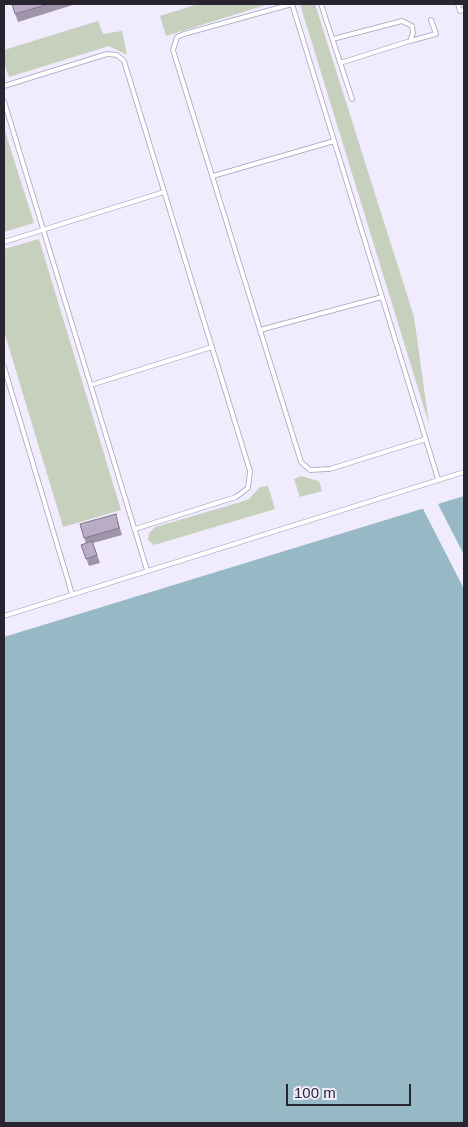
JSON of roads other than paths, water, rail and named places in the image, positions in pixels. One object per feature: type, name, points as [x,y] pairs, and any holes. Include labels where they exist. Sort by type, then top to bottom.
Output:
[{"type":"lane","points":[[426,439],[330,469],[310,470],[301,462],[173,50],[177,37],[292,4],[334,142],[426,439],[438,479]]},
{"type":"lane","points":[[321,4],[352,99]]},
{"type":"lane","points":[[458,4],[460,11],[464,10]]},
{"type":"lane","points":[[340,63],[436,34],[431,20]]},
{"type":"lane","points":[[333,39],[402,21],[412,26],[413,33],[410,41]]},
{"type":"lane","points":[[4,86],[107,54],[117,55],[124,61],[250,471],[248,488],[236,498],[135,529]]},
{"type":"lane","points":[[4,101],[147,570]]},
{"type":"lane","points":[[212,176],[334,142]]},
{"type":"lane","points":[[4,242],[164,192]]},
{"type":"lane","points":[[260,330],[382,297]]},
{"type":"lane","points":[[91,385],[212,347]]},
{"type":"lane","points":[[4,366],[72,594]]},
{"type":"lane","points":[[4,616],[464,472]]},
{"type":"water","points":[[464,496],[464,1123],[4,1123],[4,637]]}]
